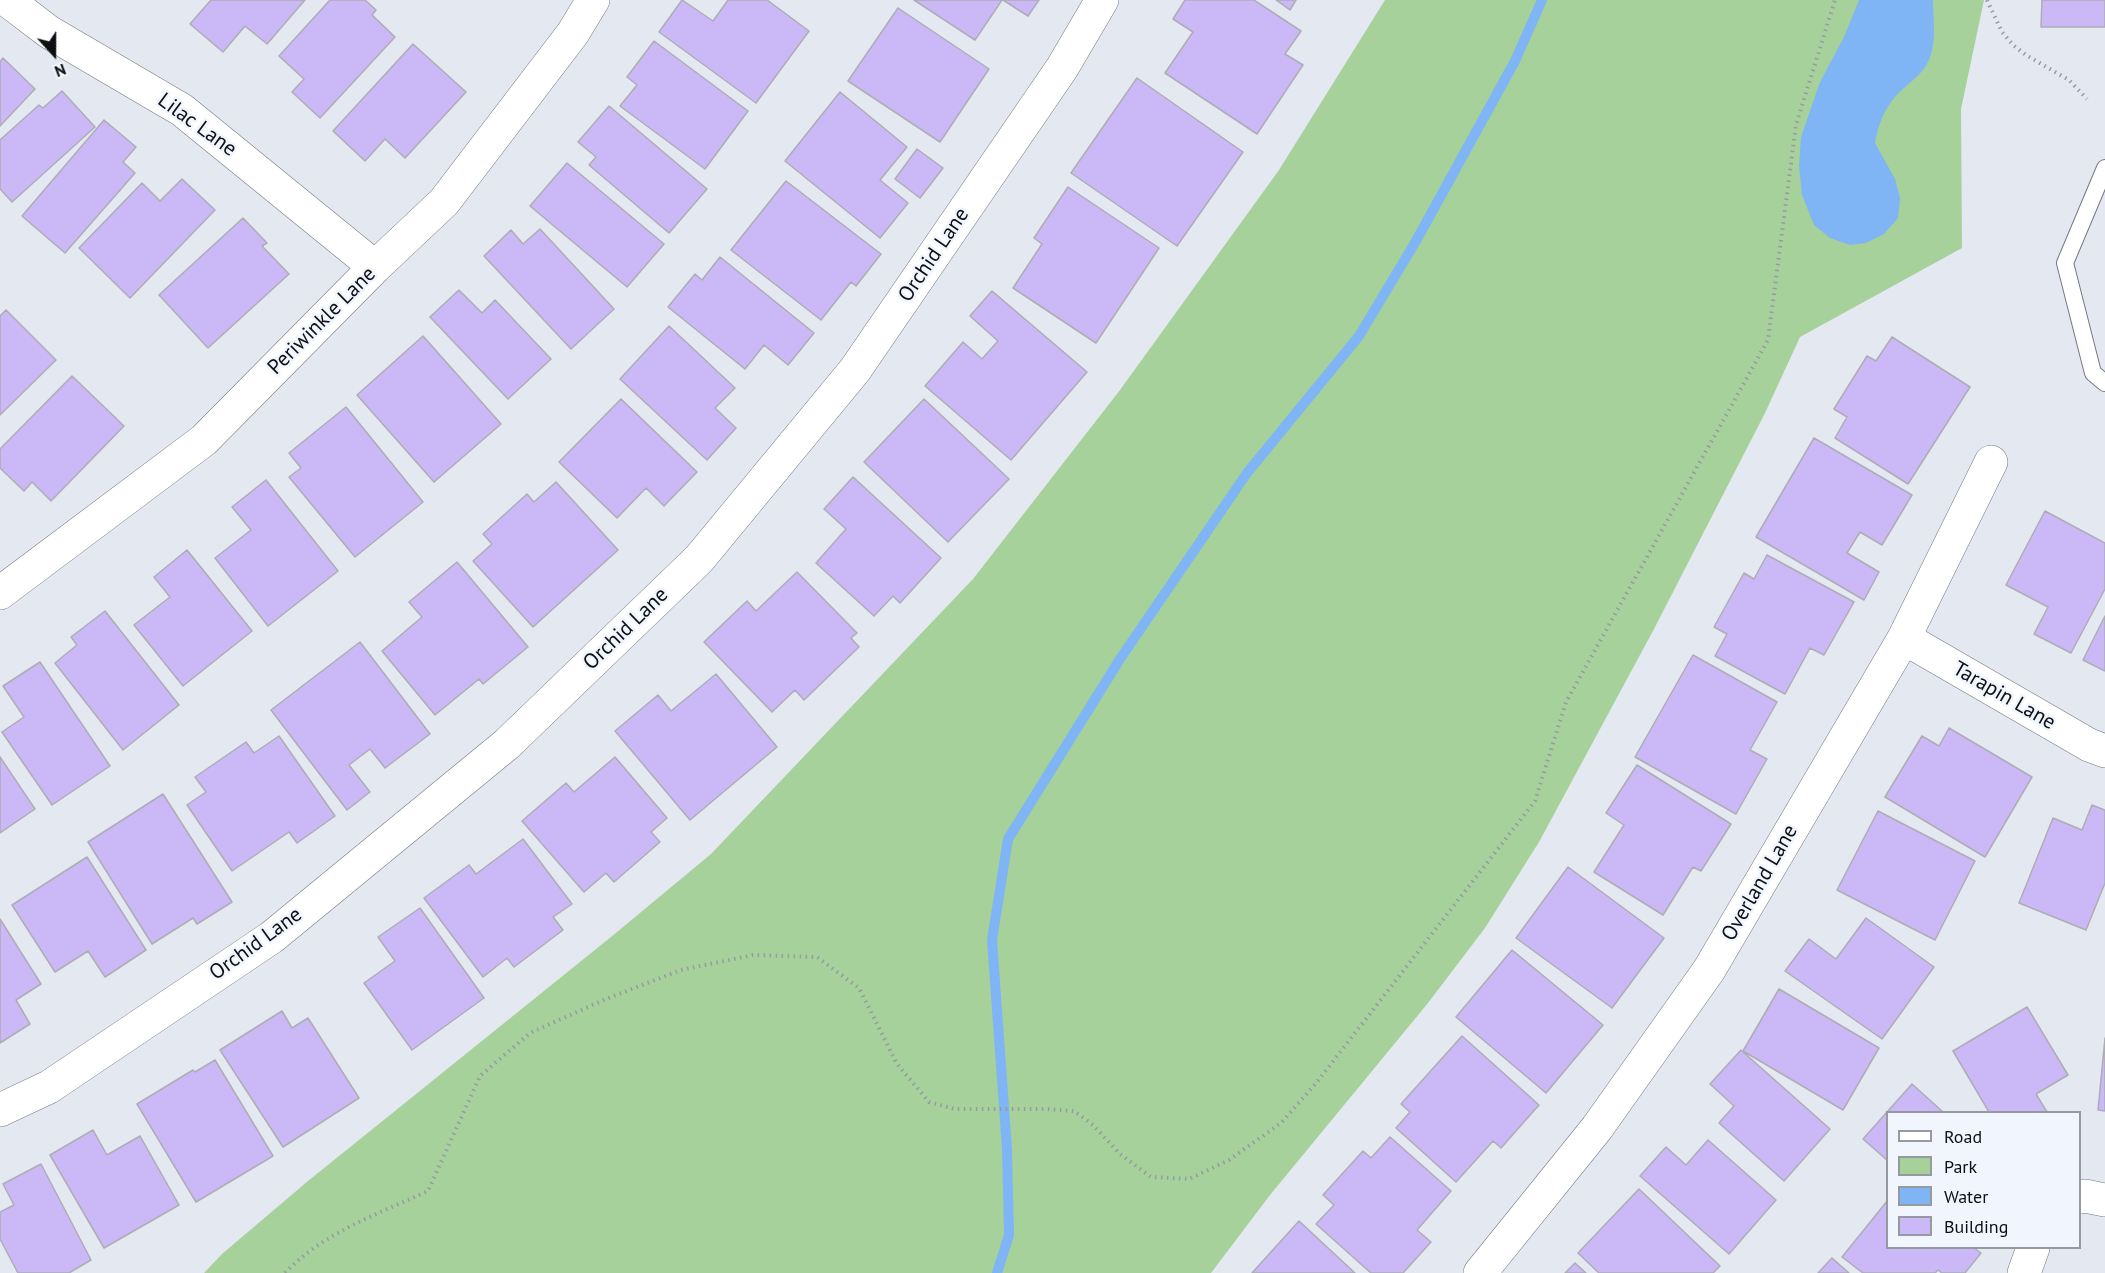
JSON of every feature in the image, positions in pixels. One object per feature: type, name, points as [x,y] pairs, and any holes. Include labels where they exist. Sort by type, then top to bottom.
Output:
[{"type":"street","name":"Lilac Lane","points":[[7,0],[49,32],[183,110],[375,267]]},
{"type":"street","name":"Periwinkle Lane","points":[[1,590],[204,440],[375,267],[444,202],[573,33],[593,0]]},
{"type":"street","name":"Orchid Lane","points":[[0,1110],[50,1087],[272,937],[507,744],[699,559],[855,370],[1062,68],[1102,0]]},
{"type":"street","name":"Overland Lane","points":[[1480,1273],[1597,1128],[1709,970],[1904,638],[1991,462]]},
{"type":"street","name":"Tarapin Lane","points":[[1904,638],[2089,745],[2105,751]]},
{"type":"street","points":[[2081,1197],[2105,1200]]},
{"type":"street","points":[[2024,1273],[2032,1249]]},
{"type":"lane","points":[[2105,168],[2065,263],[2094,373],[2105,383]]},
{"type":"path","points":[[285,1273],[330,1236],[428,1191],[480,1076],[530,1033],[606,999],[681,970],[753,955],[817,957],[860,988],[897,1064],[929,1102],[955,1109],[1045,1108],[1074,1111],[1093,1125],[1120,1154],[1151,1178],[1189,1179],[1229,1160],[1281,1123],[1317,1082],[1535,801],[1566,702],[1768,340],[1796,124],[1835,0]]},
{"type":"path","points":[[1987,0],[2002,32],[2013,45],[2069,80],[2087,99]]},
{"type":"green space","points":[[1385,0],[1984,0],[1961,109],[1962,248],[1800,337],[1765,413],[1654,629],[1539,842],[1485,928],[1428,1003],[1270,1195],[1211,1273],[204,1273],[222,1254],[308,1181],[711,854],[973,579],[1120,390],[1279,170]]},
{"type":"water","points":[[1859,0],[1933,0],[1934,38],[1926,66],[1891,102],[1876,137],[1875,143],[1895,179],[1900,198],[1898,218],[1884,234],[1866,243],[1850,245],[1830,238],[1814,225],[1802,195],[1799,166],[1801,137],[1820,82],[1844,37]]},
{"type":"building","points":[[211,0],[305,0],[267,44],[245,26],[223,52],[190,24]]},
{"type":"building","points":[[330,0],[365,0],[376,10],[372,15],[395,37],[320,118],[292,92],[304,79],[279,56]]},
{"type":"building","points":[[682,0],[713,21],[728,0],[767,0],[809,31],[756,103],[659,32]]},
{"type":"building","points":[[914,0],[1002,0],[975,40]]},
{"type":"building","points":[[1003,0],[1039,0],[1028,16]]},
{"type":"building","points":[[1185,0],[1254,0],[1301,31],[1285,54],[1303,65],[1257,134],[1165,73],[1193,32],[1173,19]]},
{"type":"building","points":[[1276,0],[1296,0],[1290,10]]},
{"type":"building","points":[[2042,0],[2105,0],[2105,27],[2041,27]]},
{"type":"building","points":[[898,8],[989,69],[940,142],[848,81]]},
{"type":"building","points":[[654,41],[748,111],[705,169],[620,106],[637,85],[627,77]]},
{"type":"building","points":[[413,44],[466,92],[405,158],[385,139],[365,161],[333,131]]},
{"type":"building","points":[[3,58],[35,89],[0,126],[0,62]]},
{"type":"building","points":[[1137,78],[1243,152],[1177,246],[1071,173]]},
{"type":"building","points":[[62,91],[95,127],[12,202],[0,189],[0,140],[39,105],[43,108]]},
{"type":"building","points":[[840,92],[907,147],[880,180],[908,203],[880,238],[785,161]]},
{"type":"building","points":[[609,106],[707,189],[669,233],[589,165],[596,157],[578,142]]},
{"type":"building","points":[[104,120],[136,147],[123,162],[135,173],[65,253],[22,216]]},
{"type":"building","points":[[917,149],[943,168],[920,198],[895,179]]},
{"type":"building","points":[[567,163],[664,244],[627,287],[530,206]]},
{"type":"building","points":[[182,179],[215,210],[130,298],[79,248],[142,183],[160,201]]},
{"type":"building","points":[[786,181],[881,254],[856,286],[851,282],[821,320],[731,250]]},
{"type":"building","points":[[1068,187],[1159,248],[1096,343],[1013,288],[1042,244],[1034,238]]},
{"type":"building","points":[[243,218],[267,243],[262,246],[289,274],[208,348],[159,295]]},
{"type":"building","points":[[540,229],[614,309],[571,349],[484,256],[511,230],[523,244]]},
{"type":"building","points":[[720,257],[814,333],[788,365],[764,345],[745,369],[668,307],[695,274],[702,280]]},
{"type":"building","points":[[459,290],[482,313],[495,300],[551,359],[508,399],[430,317]]},
{"type":"building","points":[[992,291],[1087,372],[1011,460],[925,386],[963,342],[982,359],[998,341],[970,316]]},
{"type":"building","points":[[6,310],[56,360],[0,415],[0,316]]},
{"type":"building","points":[[669,326],[735,388],[715,408],[736,428],[707,460],[620,379]]},
{"type":"building","points":[[423,336],[501,424],[434,482],[357,395]]},
{"type":"building","points":[[1892,337],[1970,387],[1908,484],[1835,438],[1847,417],[1834,409],[1867,356],[1876,361]]},
{"type":"building","points":[[72,376],[124,426],[51,501],[32,482],[24,491],[0,468],[0,449]]},
{"type":"building","points":[[621,399],[697,472],[664,506],[646,488],[617,518],[559,462]]},
{"type":"building","points":[[924,399],[1009,479],[948,542],[864,462]]},
{"type":"building","points":[[346,407],[423,502],[355,557],[289,477],[301,468],[289,453]]},
{"type":"building","points":[[1814,438],[1912,495],[1882,545],[1860,532],[1847,553],[1879,572],[1864,600],[1756,537]]},
{"type":"building","points":[[853,477],[941,558],[900,603],[893,596],[874,616],[816,563],[846,529],[824,509]]},
{"type":"building","points":[[266,480],[338,571],[268,626],[215,558],[251,530],[232,507]]},
{"type":"building","points":[[556,482],[618,550],[533,627],[473,561],[492,544],[483,534],[527,494],[534,502]]},
{"type":"building","points":[[2045,511],[2105,543],[2105,589],[2071,653],[2034,634],[2048,607],[2006,585]]},
{"type":"building","points":[[187,550],[252,631],[183,686],[134,625],[170,597],[154,577]]},
{"type":"building","points":[[1767,555],[1854,602],[1824,655],[1810,648],[1785,694],[1715,656],[1727,634],[1714,627],[1744,573],[1754,579]]},
{"type":"building","points":[[457,562],[528,647],[483,684],[479,679],[435,715],[382,651],[422,617],[409,602]]},
{"type":"building","points":[[797,572],[857,633],[851,638],[859,647],[804,700],[795,690],[772,712],[704,642],[747,601],[756,611]]},
{"type":"building","points":[[105,611],[179,705],[123,750],[55,663],[77,645],[71,637]]},
{"type":"building","points":[[2105,616],[2105,671],[2083,660]]},
{"type":"building","points":[[360,642],[430,734],[385,768],[370,749],[349,765],[370,792],[347,810],[271,710]]},
{"type":"building","points":[[1693,655],[1777,702],[1750,750],[1767,759],[1736,814],[1635,757]]},
{"type":"building","points":[[40,662],[110,766],[52,805],[2,732],[24,717],[3,686]]},
{"type":"building","points":[[716,674],[777,747],[690,820],[615,731],[658,695],[671,711]]},
{"type":"building","points":[[1949,728],[2032,777],[1985,857],[1885,797],[1922,736],[1939,746]]},
{"type":"building","points":[[279,736],[335,816],[297,843],[289,832],[232,871],[187,805],[206,792],[195,777],[246,742],[254,753]]},
{"type":"building","points":[[0,757],[35,809],[0,833]]},
{"type":"building","points":[[615,757],[667,818],[651,832],[660,842],[614,882],[606,873],[584,892],[522,821],[566,783],[574,792]]},
{"type":"building","points":[[1637,765],[1731,824],[1701,871],[1693,867],[1663,915],[1594,872],[1624,825],[1606,813]]},
{"type":"building","points":[[163,794],[232,902],[197,924],[193,918],[152,944],[88,842]]},
{"type":"building","points":[[2092,805],[2105,810],[2105,883],[2086,930],[2019,903],[2053,818],[2082,830]]},
{"type":"building","points":[[1878,811],[1975,861],[1935,940],[1837,890]]},
{"type":"building","points":[[523,839],[572,904],[553,917],[563,930],[514,967],[507,958],[483,977],[424,898],[469,865],[476,874]]},
{"type":"building","points":[[87,857],[146,950],[105,977],[88,951],[55,972],[12,905]]},
{"type":"building","points":[[1568,867],[1664,938],[1612,1008],[1516,938]]},
{"type":"building","points":[[420,908],[484,998],[412,1050],[364,983],[395,961],[378,937]]},
{"type":"building","points":[[1866,918],[1934,967],[1882,1039],[1785,971],[1809,939],[1836,959]]},
{"type":"building","points":[[0,919],[41,984],[16,1000],[30,1024],[0,1043]]},
{"type":"building","points":[[1512,950],[1603,1025],[1546,1093],[1456,1017]]},
{"type":"building","points":[[1779,989],[1879,1048],[1843,1110],[1743,1051]]},
{"type":"building","points":[[2027,1007],[2068,1075],[2036,1094],[2046,1111],[1988,1111],[1953,1051]]},
{"type":"building","points":[[282,1011],[292,1028],[308,1018],[359,1098],[283,1147],[220,1050]]},
{"type":"building","points":[[1462,1036],[1539,1105],[1501,1148],[1493,1141],[1456,1182],[1396,1128],[1410,1112],[1401,1104]]},
{"type":"building","points":[[2105,1038],[2105,1111],[2098,1110]]},
{"type":"building","points":[[1741,1050],[1830,1129],[1784,1181],[1719,1123],[1734,1106],[1710,1084]]},
{"type":"building","points":[[215,1060],[273,1156],[196,1202],[137,1104],[193,1070],[195,1072]]},
{"type":"building","points":[[1912,1084],[1942,1111],[1888,1111]]},
{"type":"building","points":[[1886,1113],[1886,1159],[1863,1139]]},
{"type":"building","points":[[93,1130],[107,1155],[140,1136],[179,1205],[104,1248],[50,1155]]},
{"type":"building","points":[[1390,1137],[1451,1191],[1417,1230],[1431,1242],[1403,1273],[1371,1273],[1316,1224],[1334,1205],[1323,1195],[1363,1151],[1371,1158]]},
{"type":"building","points":[[1708,1140],[1776,1200],[1729,1254],[1640,1176],[1666,1147],[1686,1165]]},
{"type":"building","points":[[41,1164],[91,1260],[69,1273],[18,1273],[0,1239],[0,1212],[14,1205],[3,1184]]},
{"type":"building","points":[[1639,1189],[1720,1266],[1713,1273],[1599,1273],[1578,1253]]},
{"type":"building","points":[[1886,1202],[1886,1249],[1975,1249],[1981,1253],[1965,1273],[1942,1273],[1938,1270],[1935,1273],[1863,1273],[1842,1257]]},
{"type":"building","points":[[1299,1221],[1355,1273],[1252,1273]]},
{"type":"building","points":[[1832,1258],[1849,1273],[1818,1273]]},
{"type":"building","points":[[1575,1263],[1586,1273],[1565,1273]]},
{"type":"waterway","points":[[997,1273],[1009,1235],[1007,1149],[992,940],[1008,839],[1120,659],[1247,473],[1359,336],[1416,241],[1515,61],[1542,0]]}]
